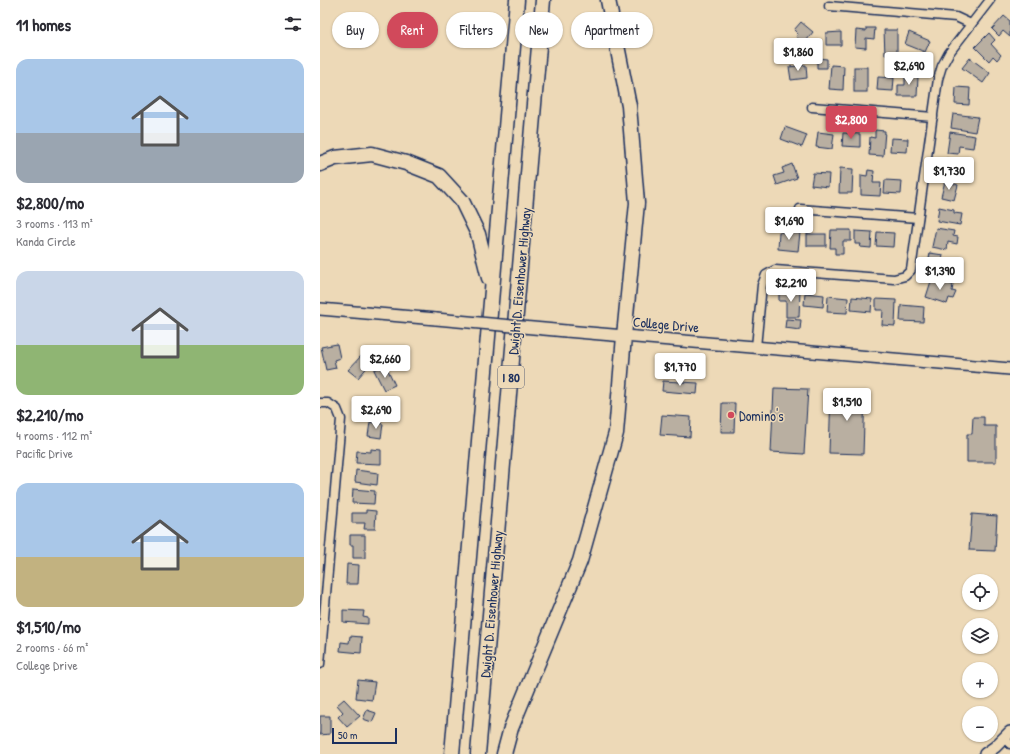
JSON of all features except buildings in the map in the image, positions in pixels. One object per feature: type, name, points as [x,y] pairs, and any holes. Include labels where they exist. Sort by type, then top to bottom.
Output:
[{"type":"highway","name":"Dwight D. Eisenhower Highway","points":[[452,754],[517,0]]},
{"type":"highway","name":"Dwight D. Eisenhower Highway","points":[[478,754],[544,0]]},
{"type":"highway","points":[[504,754],[511,728],[580,561],[616,432],[637,203],[630,106],[608,0]]},
{"type":"highway","name":"I 80","points":[[320,164],[335,158],[372,154],[406,163],[438,176],[462,201],[478,234],[492,288]]},
{"type":"main road","name":"College Drive","points":[[320,309],[1010,369]]},
{"type":"main road","points":[[985,754],[1008,738]]},
{"type":"street","points":[[756,347],[762,285],[766,275],[775,270],[894,279],[905,276],[911,270],[938,80],[942,66],[970,24],[990,0]]},
{"type":"street","points":[[829,6],[956,17],[970,24]]},
{"type":"street","points":[[812,107],[933,117]]},
{"type":"street","points":[[800,209],[918,218]]},
{"type":"street","points":[[320,403],[328,404],[337,409],[341,419],[320,664]]},
{"type":"place","name":"Domino's","points":[[731,415]]}]
